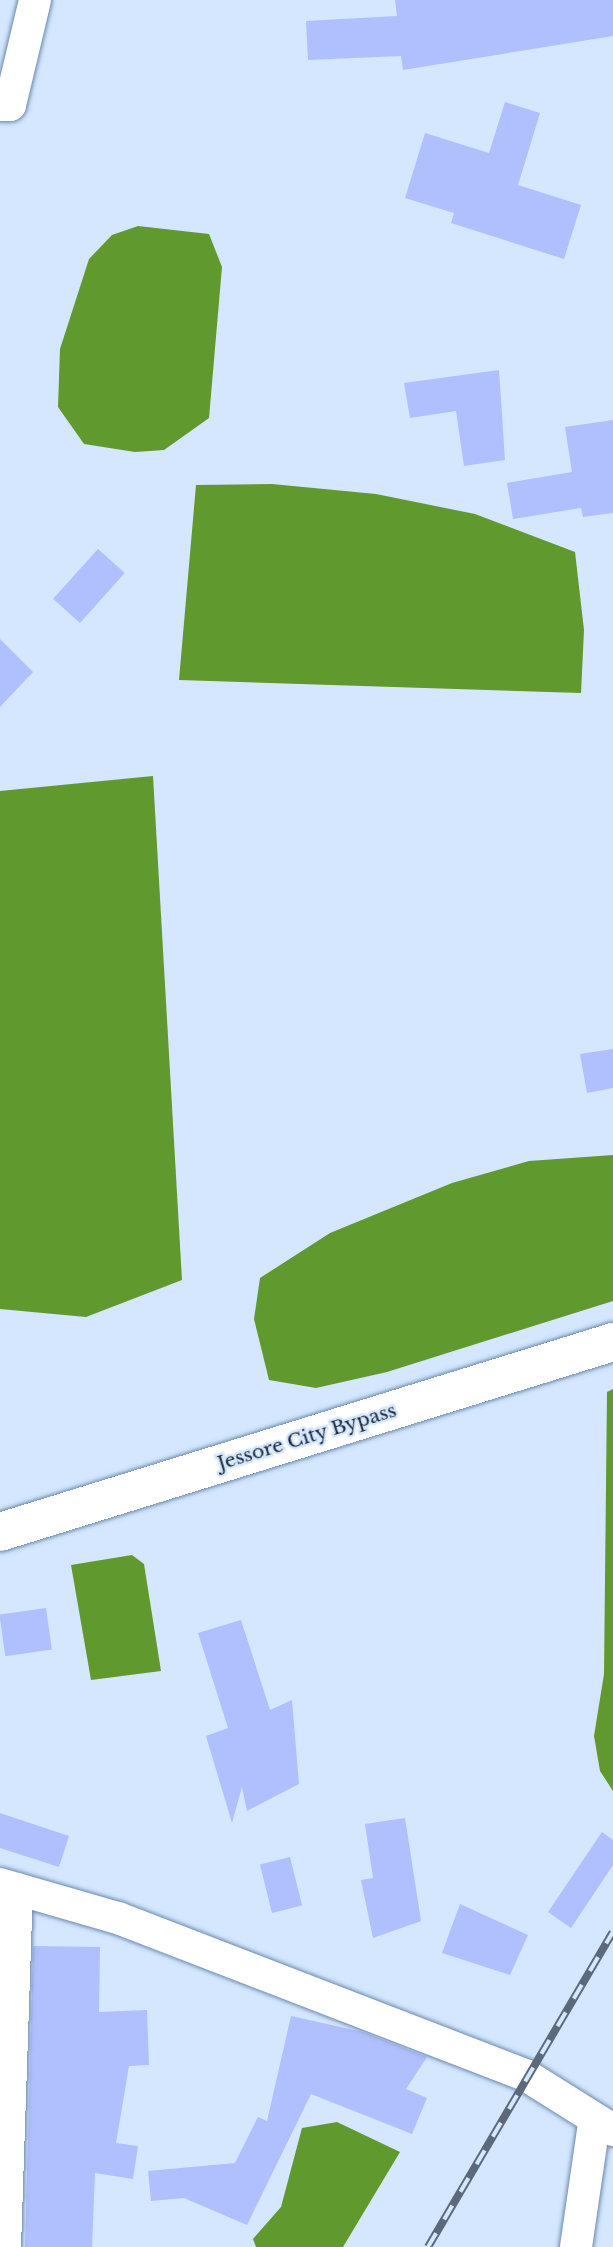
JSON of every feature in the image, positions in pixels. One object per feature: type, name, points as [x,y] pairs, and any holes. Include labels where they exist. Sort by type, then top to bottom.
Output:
[{"type":"highway","name":"Jessore City Bypass","points":[[0,1532],[613,1342]]},
{"type":"street","points":[[0,105],[10,105],[36,0]]},
{"type":"street","points":[[5,2247],[8,1886],[118,1918],[527,2076],[604,2127],[576,2247]]},
{"type":"shaded area","points":[[138,226],[209,234],[222,267],[209,418],[164,450],[135,452],[84,444],[58,407],[60,349],[89,259],[112,235]]},
{"type":"shaded area","points":[[272,484],[376,494],[475,514],[575,552],[584,630],[581,693],[179,680],[196,485]]},
{"type":"shaded area","points":[[153,776],[182,1280],[86,1317],[0,1309],[0,791]]},
{"type":"shaded area","points":[[613,1155],[613,1301],[387,1372],[316,1388],[269,1380],[254,1319],[260,1278],[330,1233],[452,1183],[529,1161]]},
{"type":"shaded area","points":[[613,1389],[613,1791],[600,1771],[594,1736],[604,1674],[607,1392]]},
{"type":"shaded area","points":[[132,1555],[144,1564],[161,1671],[91,1680],[71,1565]]},
{"type":"shaded area","points":[[337,2122],[400,2152],[343,2247],[256,2247],[253,2239],[281,2207],[302,2128]]},
{"type":"building","points":[[395,0],[613,0],[613,36],[403,70],[401,56],[308,60],[306,21],[397,16]]},
{"type":"building","points":[[505,102],[540,113],[518,185],[581,205],[564,259],[451,223],[454,213],[405,198],[425,133],[489,153]]},
{"type":"building","points":[[499,370],[505,460],[464,466],[456,411],[410,418],[404,383]]},
{"type":"building","points":[[613,420],[613,513],[583,517],[581,508],[513,519],[507,483],[572,472],[565,427]]},
{"type":"building","points":[[98,549],[125,573],[80,623],[53,599]]},
{"type":"building","points":[[0,639],[33,672],[0,707]]},
{"type":"building","points":[[613,1049],[613,1088],[587,1093],[580,1054]]},
{"type":"building","points":[[46,1608],[52,1650],[5,1656],[0,1614]]},
{"type":"building","points":[[241,1620],[270,1710],[292,1700],[299,1784],[247,1811],[242,1787],[232,1823],[206,1736],[228,1728],[198,1633]]},
{"type":"building","points":[[0,1813],[69,1836],[59,1867],[0,1848]]},
{"type":"building","points":[[405,1818],[421,1921],[373,1938],[361,1880],[373,1878],[365,1824]]},
{"type":"building","points":[[602,1832],[613,1840],[613,1865],[571,1928],[548,1912]]},
{"type":"building","points":[[290,1857],[302,1906],[272,1913],[260,1864]]},
{"type":"building","points":[[460,1904],[528,1935],[510,1975],[442,1953]]},
{"type":"building","points":[[33,1946],[100,1947],[99,2012],[147,2010],[149,2065],[129,2066],[116,2143],[138,2146],[133,2179],[95,2173],[92,2247],[25,2247]]},
{"type":"building","points":[[291,2016],[363,2032],[427,2057],[406,2089],[427,2098],[412,2134],[311,2094],[247,2225],[184,2198],[151,2201],[148,2171],[235,2163],[258,2117],[267,2121]]},
{"type":"railway","points":[[428,2247],[613,1932]]}]
